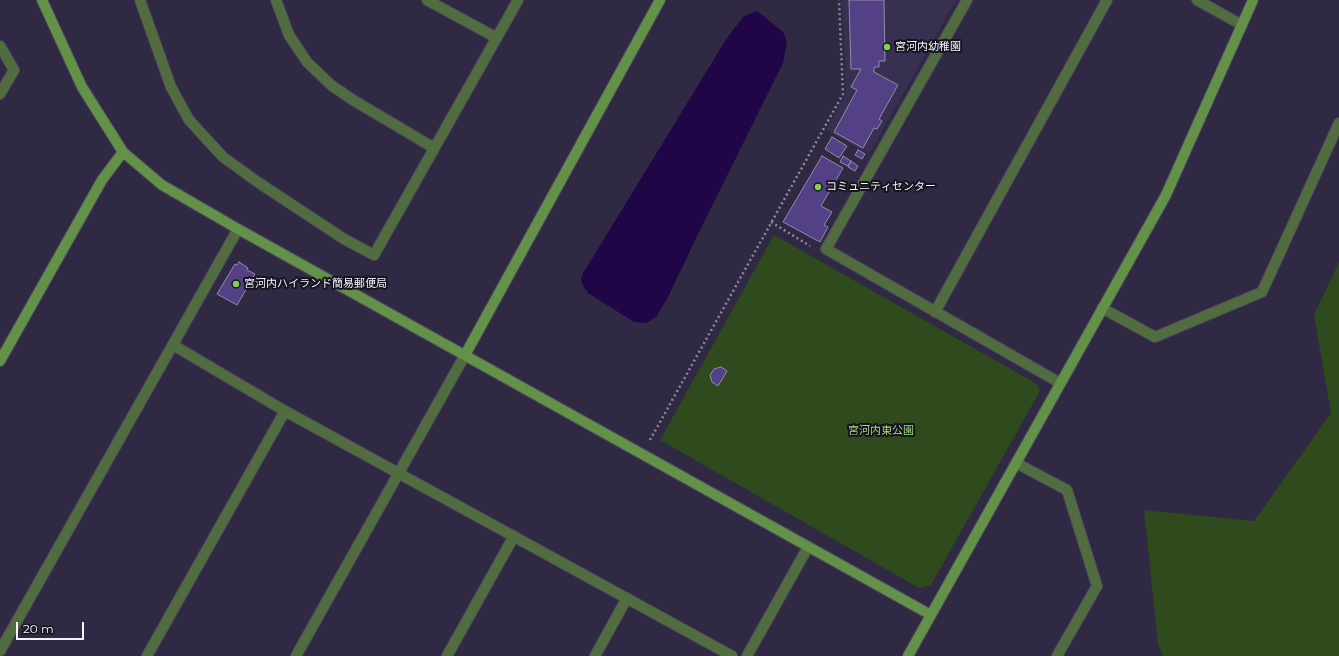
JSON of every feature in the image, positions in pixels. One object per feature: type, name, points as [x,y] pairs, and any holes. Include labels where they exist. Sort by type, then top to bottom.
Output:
[{"type":"street","points":[[42,0],[82,86],[123,152],[162,185],[238,229],[931,615]]},
{"type":"street","points":[[140,0],[171,87],[189,120],[223,157],[278,196],[344,239],[374,255],[518,0]]},
{"type":"street","points":[[276,0],[289,35],[307,62],[331,85],[353,100],[434,148]]},
{"type":"street","points":[[427,0],[497,38]]},
{"type":"street","points":[[296,656],[465,355],[660,0]]},
{"type":"street","points":[[967,0],[826,249],[1060,383]]},
{"type":"street","points":[[935,312],[1107,0]]},
{"type":"street","points":[[1197,0],[1242,25]]},
{"type":"street","points":[[908,656],[1166,196],[1253,0]]},
{"type":"street","points":[[0,46],[14,70],[0,94]]},
{"type":"street","points":[[1102,308],[1155,336],[1262,292],[1339,123]]},
{"type":"street","points":[[0,361],[3,350],[102,180],[123,152]]},
{"type":"street","points":[[0,651],[238,229]]},
{"type":"street","points":[[173,345],[285,410],[732,656]]},
{"type":"street","points":[[147,656],[285,410]]},
{"type":"street","points":[[1016,463],[1067,490],[1097,586],[1057,656]]},
{"type":"street","points":[[447,656],[514,536]]},
{"type":"street","points":[[747,656],[808,547]]},
{"type":"street","points":[[595,656],[627,598]]},
{"type":"path","points":[[642,454],[843,94],[838,0]]},
{"type":"path","points":[[771,222],[815,249],[826,249]]},
{"type":"shaded area","name":"宮河内幼稚園","points":[[842,0],[956,0],[869,154],[826,130],[846,94]]},
{"type":"shaded area","points":[[757,11],[783,32],[787,42],[783,63],[668,297],[656,317],[646,323],[634,322],[588,293],[581,280],[582,275],[727,38],[744,16]]},
{"type":"green space","name":"宮河内東公園","points":[[774,235],[1037,384],[1040,391],[931,585],[919,588],[660,440]]},
{"type":"green space","points":[[1339,262],[1339,656],[1163,656],[1158,644],[1144,510],[1254,521],[1331,413],[1314,315]]},
{"type":"building","points":[[849,0],[884,0],[885,61],[879,61],[879,67],[874,67],[874,72],[898,85],[879,119],[882,121],[877,129],[874,128],[863,148],[834,132],[857,90],[851,87],[861,69],[851,69]]},
{"type":"building","points":[[832,137],[847,146],[839,158],[825,149]]},
{"type":"building","points":[[858,150],[865,154],[862,159],[855,155]]},
{"type":"building","name":"コミュニティセンター","points":[[822,156],[843,168],[821,206],[832,212],[824,225],[828,227],[820,242],[783,222]]},
{"type":"building","points":[[843,156],[851,161],[848,166],[840,162]]},
{"type":"building","points":[[851,161],[858,166],[855,171],[848,167]]},
{"type":"building","name":"宮河内ハイランド簡易郵便局","points":[[239,262],[248,268],[247,270],[255,274],[237,305],[217,294],[235,264],[237,265]]},
{"type":"building","points":[[721,367],[727,371],[718,386],[712,382],[710,375],[714,369]]},
{"type":"place","name":"宮河内幼稚園","points":[[887,47]]},
{"type":"place","name":"コミュニティセンター","points":[[818,187]]},
{"type":"place","name":"宮河内ハイランド簡易郵便局","points":[[236,284]]}]
